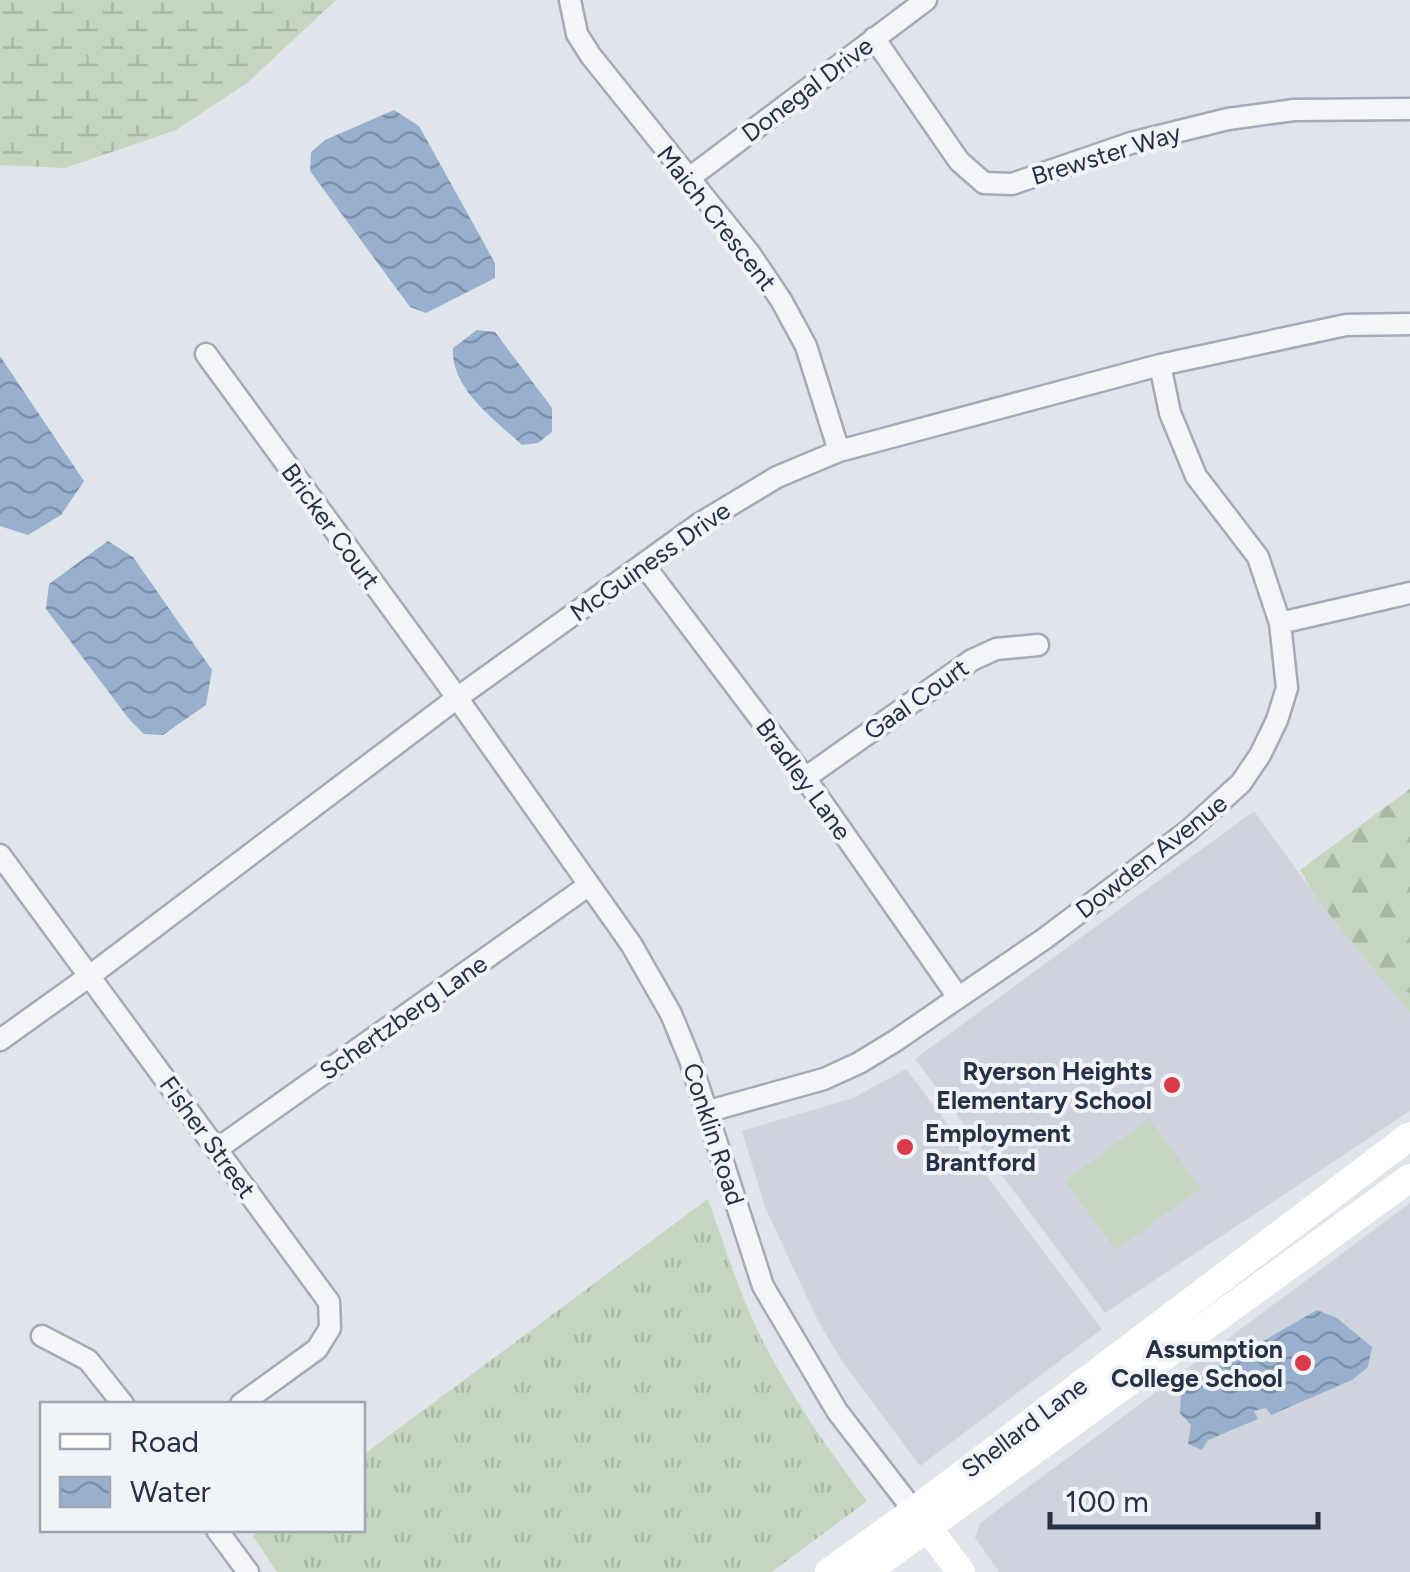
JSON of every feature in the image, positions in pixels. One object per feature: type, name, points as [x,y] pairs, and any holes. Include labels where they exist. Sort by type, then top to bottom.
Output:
[{"type":"main road","name":"Shellard Lane","points":[[866,1572],[922,1519],[1410,1136]]},
{"type":"main road","name":"Shellard Lane","points":[[828,1572],[922,1519],[1410,1178]]},
{"type":"main road","name":"Conklin Road","points":[[922,1519],[961,1572]]},
{"type":"street","name":"Maich Crescent","points":[[570,0],[577,34],[591,56],[750,254],[789,315],[806,346],[839,451]]},
{"type":"street","name":"Donegal Drive","points":[[688,179],[926,0]]},
{"type":"street","name":"Brewster Way","points":[[874,38],[959,161],[984,183],[1012,184],[1131,143],[1228,119],[1294,110],[1410,109]]},
{"type":"street","name":"McGuiness Drive","points":[[0,1040],[457,698],[746,494],[839,451],[1160,365],[1346,325],[1410,324]]},
{"type":"street","name":"Bricker Court","points":[[206,354],[457,698]]},
{"type":"street","name":"Dowden Avenue","points":[[709,1111],[824,1078],[859,1063],[1044,939],[1188,831],[1241,783],[1277,720],[1287,688],[1280,623],[1258,558],[1196,476],[1170,413],[1160,365]]},
{"type":"street","name":"Bradley Lane","points":[[644,565],[805,778],[958,997]]},
{"type":"street","points":[[1280,623],[1410,594]]},
{"type":"street","name":"Gaal Court","points":[[805,778],[972,660],[996,649],[1038,645]]},
{"type":"street","name":"Conklin Road","points":[[457,698],[631,944],[671,1014],[709,1111],[763,1286],[837,1411],[922,1519]]},
{"type":"street","name":"Fisher Street","points":[[0,855],[330,1302],[327,1338],[243,1402]]},
{"type":"street","name":"Schertzberg Lane","points":[[217,1149],[588,886]]},
{"type":"street","points":[[42,1336],[88,1360],[121,1402]]},
{"type":"street","points":[[219,1532],[248,1572]]},
{"type":"shaded area","name":"Ryerson Heights Elementary School","points":[[1254,811],[1318,899],[1410,1012],[1410,1111],[1105,1313],[915,1059]]},
{"type":"shaded area","points":[[906,1069],[1102,1329],[920,1466],[844,1364],[818,1321],[765,1207],[742,1131],[853,1098]]},
{"type":"shaded area","name":"Assumption College School","points":[[1410,1203],[1410,1572],[999,1572],[975,1538],[980,1523]]},
{"type":"green space","points":[[0,0],[336,0],[247,83],[176,130],[65,168],[0,165]]},
{"type":"green space","points":[[1410,789],[1410,1013],[1320,903],[1300,870]]},
{"type":"green space","points":[[1149,1119],[1201,1188],[1116,1250],[1065,1181]]},
{"type":"green space","points":[[708,1199],[742,1295],[768,1351],[814,1428],[867,1501],[772,1572],[277,1572],[253,1536],[258,1532],[365,1532],[365,1454]]},
{"type":"water","points":[[394,110],[419,126],[495,263],[495,278],[426,313],[410,307],[310,171],[311,152],[325,140]]},
{"type":"water","points":[[477,330],[495,332],[552,408],[552,432],[538,443],[522,445],[466,390],[454,363],[453,348]]},
{"type":"water","points":[[0,356],[84,481],[61,515],[28,535],[0,526]]},
{"type":"water","points":[[108,541],[133,557],[212,670],[206,705],[163,735],[144,734],[129,719],[46,609],[49,584]]},
{"type":"water","points":[[1317,1310],[1337,1318],[1372,1347],[1368,1367],[1352,1380],[1271,1415],[1266,1408],[1254,1411],[1258,1419],[1208,1440],[1202,1450],[1188,1444],[1191,1425],[1180,1413],[1181,1392]]},
{"type":"place","name":"Ryerson Heights Elementary School","points":[[1172,1085]]},
{"type":"place","name":"Employment Brantford","points":[[905,1147]]},
{"type":"place","name":"Assumption College School","points":[[1303,1363]]}]
